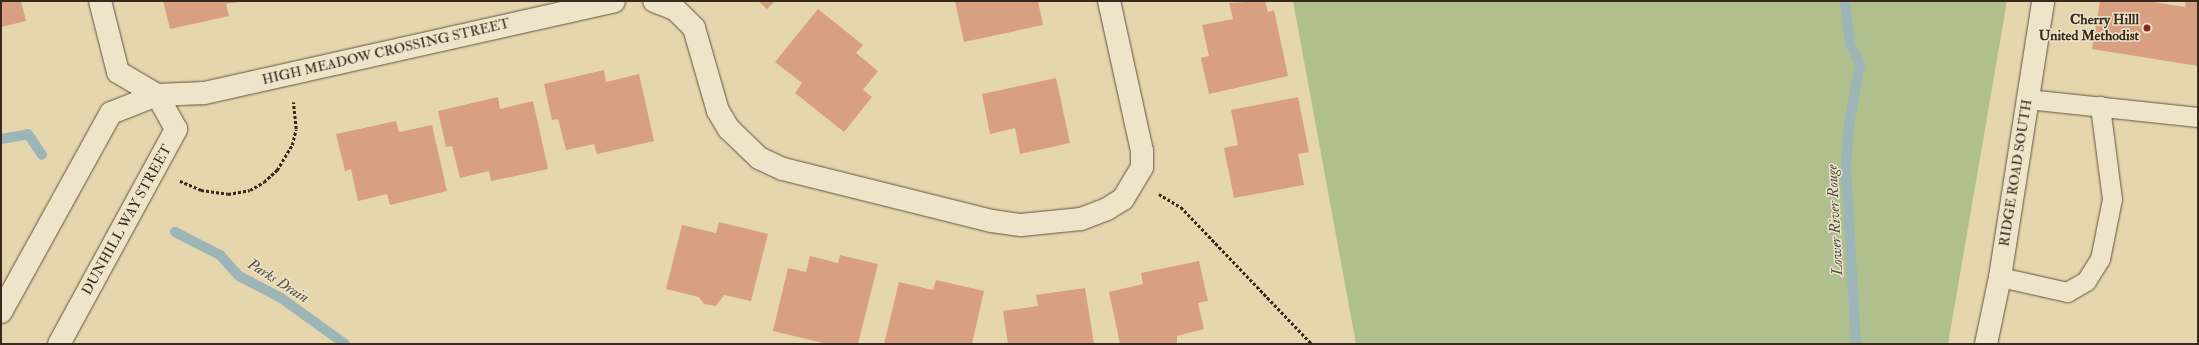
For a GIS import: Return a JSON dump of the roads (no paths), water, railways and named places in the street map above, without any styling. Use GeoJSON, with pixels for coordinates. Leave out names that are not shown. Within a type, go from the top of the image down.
{"type":"FeatureCollection","features":[{"type":"Feature","properties":{"kind":"street"},"geometry":{"type":"LineString","coordinates":[[100,1],[118,72],[157,95]]}},
{"type":"Feature","properties":{"kind":"street","name":"HIGH MEADOW CROSSING STREET"},"geometry":{"type":"LineString","coordinates":[[157,95],[204,93],[614,1]]}},
{"type":"Feature","properties":{"kind":"street"},"geometry":{"type":"LineString","coordinates":[[654,1],[675,9],[694,28],[718,111],[743,144],[769,164],[992,221],[1021,225],[1081,219],[1123,199],[1137,180],[1142,167],[1142,151],[1109,1]]}},
{"type":"Feature","properties":{"kind":"street","name":"RIDGE ROAD SOUTH"},"geometry":{"type":"LineString","coordinates":[[1986,344],[2000,277],[2043,1]]}},
{"type":"Feature","properties":{"kind":"street"},"geometry":{"type":"LineString","coordinates":[[1,312],[111,113],[157,95]]}},
{"type":"Feature","properties":{"kind":"street","name":"DUNHILL WAY STREET"},"geometry":{"type":"LineString","coordinates":[[59,344],[176,129],[157,95]]}},
{"type":"Feature","properties":{"kind":"lane"},"geometry":{"type":"LineString","coordinates":[[2027,99],[2198,117]]}},
{"type":"Feature","properties":{"kind":"lane"},"geometry":{"type":"LineString","coordinates":[[2000,277],[2066,292],[2086,281],[2100,259],[2112,199],[2100,106]]}},
{"type":"Feature","properties":{"kind":"waterway","name":"Lower River Rouge"},"geometry":{"type":"LineString","coordinates":[[1845,1],[1850,44],[1860,64],[1849,124],[1846,170],[1856,344]]}},
{"type":"Feature","properties":{"kind":"waterway","name":"Parks Drain"},"geometry":{"type":"LineString","coordinates":[[1,139],[28,134],[42,155]]}},
{"type":"Feature","properties":{"kind":"waterway","name":"Parks Drain"},"geometry":{"type":"LineString","coordinates":[[175,232],[220,255],[239,276],[281,298],[345,344]]}},
{"type":"Feature","properties":{"kind":"place","name":"Cherry Hilll United Methodist"},"geometry":{"type":"Point","coordinates":[2147,28]}}]}
